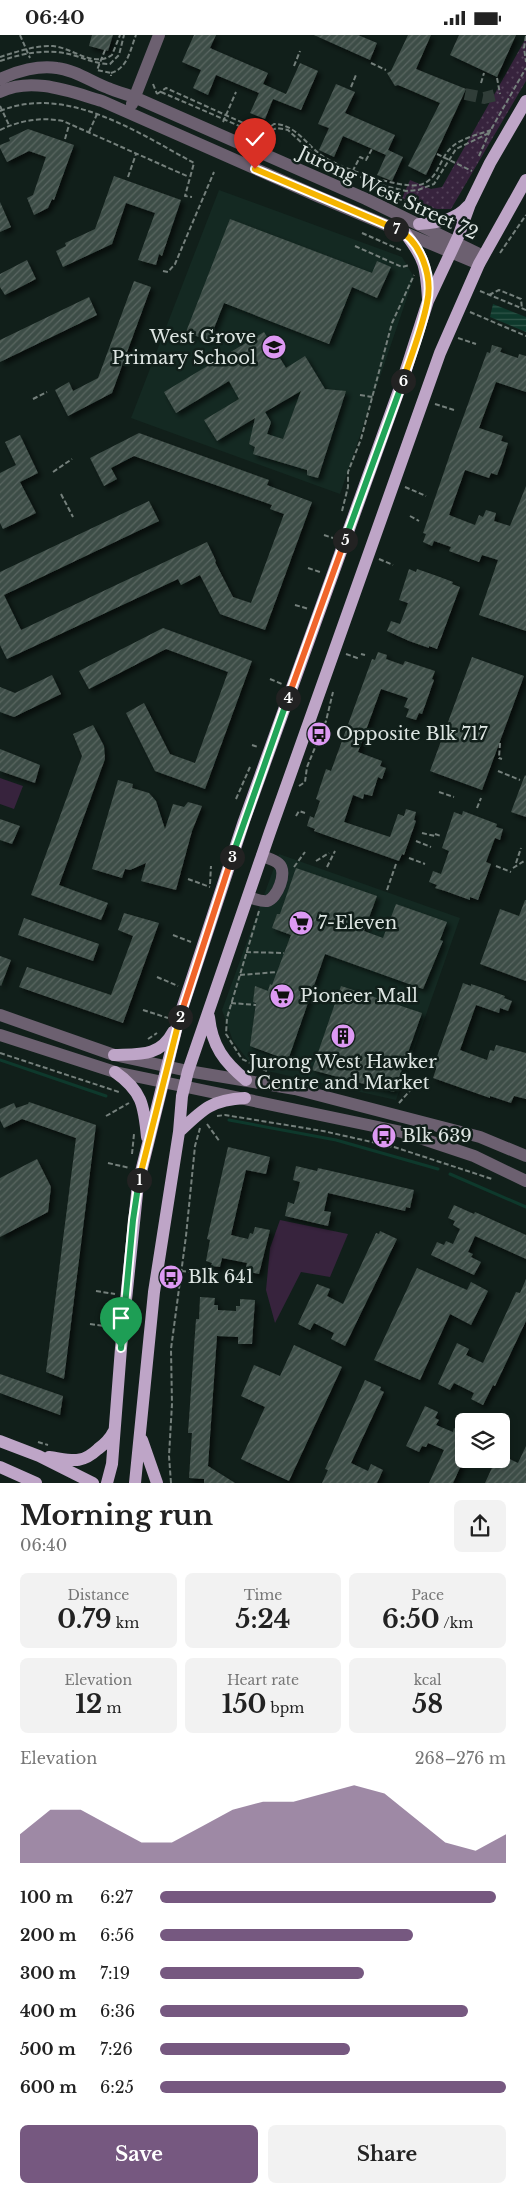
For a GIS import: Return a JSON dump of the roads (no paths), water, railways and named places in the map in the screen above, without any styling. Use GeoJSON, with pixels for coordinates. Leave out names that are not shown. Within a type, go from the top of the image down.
{"type":"FeatureCollection","features":[{"type":"Feature","properties":{"kind":"main road"},"geometry":{"type":"LineString","coordinates":[[114,1055],[146,1054],[157,1050],[168,1041],[174,1018],[203,946],[244,821],[404,379],[428,301],[490,163],[526,101]]}},
{"type":"Feature","properties":{"kind":"main road"},"geometry":{"type":"LineString","coordinates":[[135,1483],[154,1292],[188,1071],[440,353],[481,260],[526,180]]}},
{"type":"Feature","properties":{"kind":"main road"},"geometry":{"type":"LineString","coordinates":[[420,224],[451,219],[461,214],[470,204]]}},
{"type":"Feature","properties":{"kind":"main road"},"geometry":{"type":"LineString","coordinates":[[405,233],[417,248],[425,265],[428,301]]}},
{"type":"Feature","properties":{"kind":"main road"},"geometry":{"type":"LineString","coordinates":[[208,1014],[213,1041],[232,1069],[246,1080]]}},
{"type":"Feature","properties":{"kind":"main road"},"geometry":{"type":"LineString","coordinates":[[107,1483],[112,1464],[133,1220],[147,1144],[168,1065],[174,1018]]}},
{"type":"Feature","properties":{"kind":"main road"},"geometry":{"type":"LineString","coordinates":[[115,1072],[127,1080],[136,1091],[144,1106],[147,1144]]}},
{"type":"Feature","properties":{"kind":"main road"},"geometry":{"type":"LineString","coordinates":[[179,1132],[202,1111],[222,1099],[245,1098]]}},
{"type":"Feature","properties":{"kind":"main road"},"geometry":{"type":"LineString","coordinates":[[39,1456],[73,1460],[86,1459],[109,1440],[115,1428]]}},
{"type":"Feature","properties":{"kind":"main road"},"geometry":{"type":"LineString","coordinates":[[140,1435],[157,1483]]}},
{"type":"Feature","properties":{"kind":"main road"},"geometry":{"type":"LineString","coordinates":[[0,1441],[39,1456],[93,1483]]}},
{"type":"Feature","properties":{"kind":"main road"},"geometry":{"type":"LineString","coordinates":[[0,1467],[36,1483]]}},
{"type":"Feature","properties":{"kind":"street"},"geometry":{"type":"LineString","coordinates":[[129,111],[159,35]]}},
{"type":"Feature","properties":{"kind":"street","name":"Jurong West Street 72"},"geometry":{"type":"LineString","coordinates":[[0,79],[13,73],[55,67],[65,69],[109,89],[221,130],[420,224],[452,247]]}},
{"type":"Feature","properties":{"kind":"street","name":"Jurong West Street 72"},"geometry":{"type":"LineString","coordinates":[[0,92],[16,87],[49,86],[68,89],[129,111],[213,150],[405,233],[452,247],[481,260]]}},
{"type":"Feature","properties":{"kind":"street"},"geometry":{"type":"LineString","coordinates":[[213,150],[221,130]]}},
{"type":"Feature","properties":{"kind":"street"},"geometry":{"type":"LineString","coordinates":[[248,897],[269,901],[274,896],[282,876],[282,869],[279,864],[262,856]]}},
{"type":"Feature","properties":{"kind":"street"},"geometry":{"type":"LineString","coordinates":[[0,1015],[114,1055],[168,1065],[188,1071],[295,1089],[480,1137],[526,1156]]}},
{"type":"Feature","properties":{"kind":"street"},"geometry":{"type":"LineString","coordinates":[[0,1035],[115,1072],[402,1132],[474,1156],[526,1181]]}},
{"type":"Feature","properties":{"kind":"waterway"},"geometry":{"type":"LineString","coordinates":[[0,1060],[106,1096]]}},
{"type":"Feature","properties":{"kind":"waterway"},"geometry":{"type":"LineString","coordinates":[[229,1120],[336,1140],[438,1169]]}},
{"type":"Feature","properties":{"kind":"waterway"},"geometry":{"type":"LineString","coordinates":[[450,1174],[526,1207]]}},
{"type":"Feature","properties":{"kind":"tunnel"},"geometry":{"type":"LineString","coordinates":[[465,94],[484,98],[500,94]]}},
{"type":"Feature","properties":{"kind":"place","name":"West Grove Primary School"},"geometry":{"type":"Point","coordinates":[274,347]}},
{"type":"Feature","properties":{"kind":"place","name":"Opposite Blk 717"},"geometry":{"type":"Point","coordinates":[319,734]}},
{"type":"Feature","properties":{"kind":"place","name":"7-Eleven"},"geometry":{"type":"Point","coordinates":[301,923]}},
{"type":"Feature","properties":{"kind":"place","name":"Pioneer Mall"},"geometry":{"type":"Point","coordinates":[282,996]}},
{"type":"Feature","properties":{"kind":"place","name":"Jurong West Hawker Centre and Market"},"geometry":{"type":"Point","coordinates":[343,1036]}},
{"type":"Feature","properties":{"kind":"place","name":"Blk 639"},"geometry":{"type":"Point","coordinates":[384,1136]}},
{"type":"Feature","properties":{"kind":"place","name":"Blk 641"},"geometry":{"type":"Point","coordinates":[171,1277]}}]}
